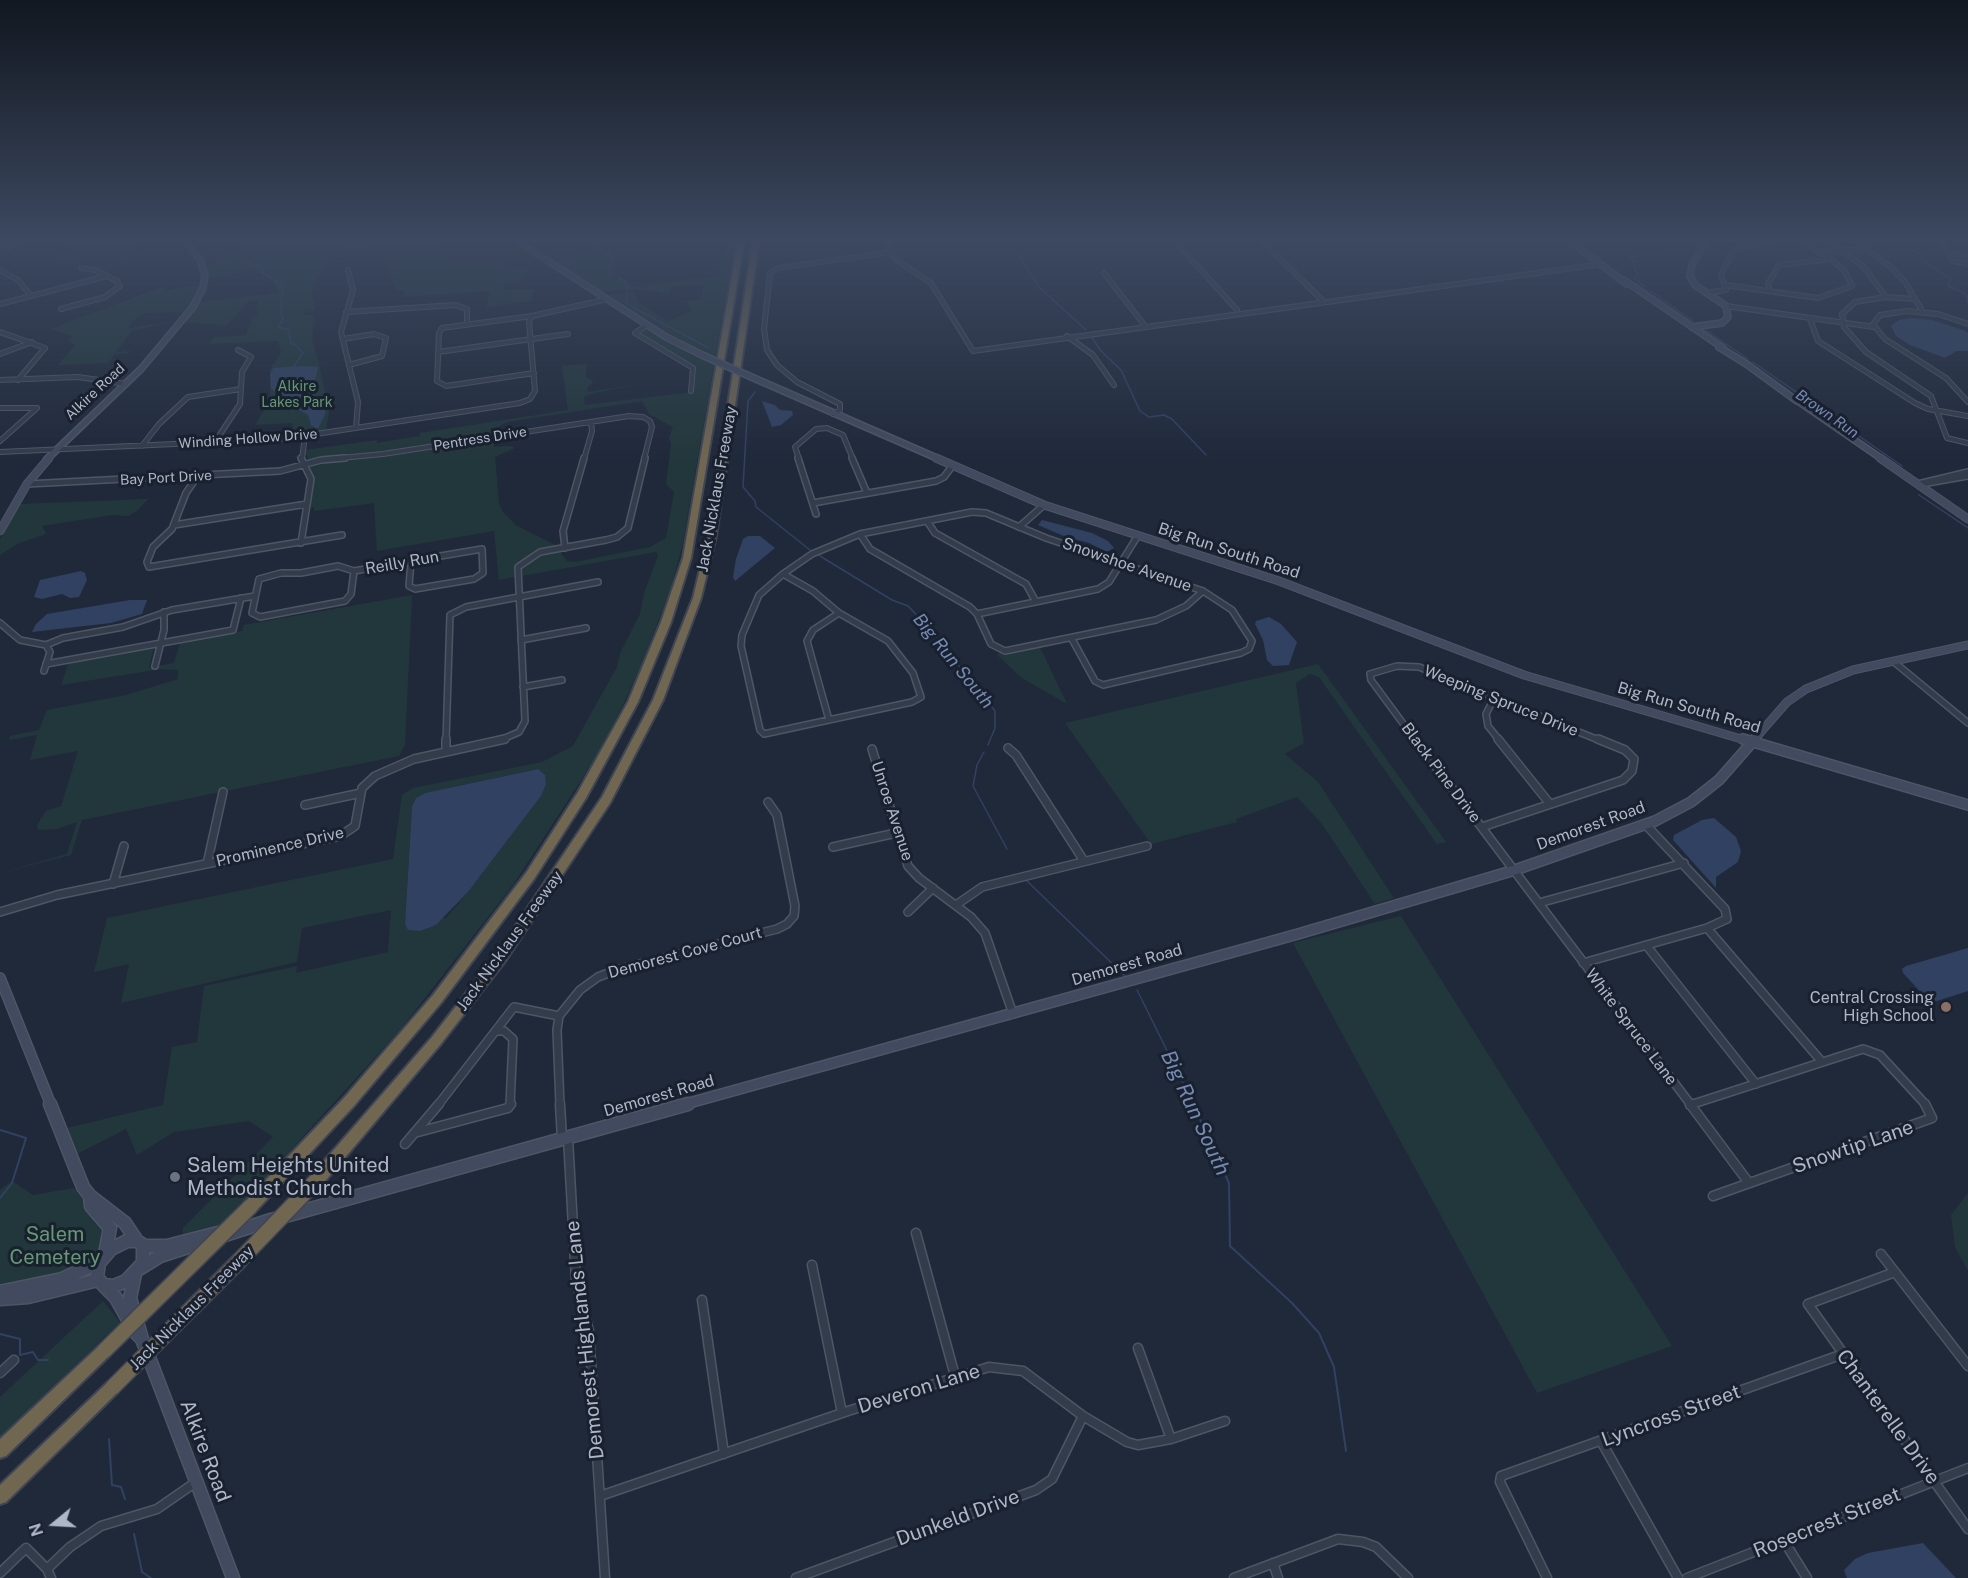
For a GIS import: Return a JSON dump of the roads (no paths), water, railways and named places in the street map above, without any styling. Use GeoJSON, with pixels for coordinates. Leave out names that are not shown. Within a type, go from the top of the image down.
{"type":"FeatureCollection","features":[{"type":"Feature","properties":{"kind":"highway","name":"Jack Nicklaus Freeway"},"geometry":{"type":"LineString","coordinates":[[0,1450],[250,1207],[348,1103],[437,999],[530,876],[582,795],[633,702],[666,622],[687,558],[729,315]]}},
{"type":"Feature","properties":{"kind":"highway","name":"Jack Nicklaus Freeway"},"geometry":{"type":"LineString","coordinates":[[0,1496],[240,1260],[315,1181],[436,1041],[502,956],[606,800],[658,700],[697,598],[712,536],[745,315]]}},
{"type":"Feature","properties":{"kind":"street","name":"Alkire Road"},"geometry":{"type":"LineString","coordinates":[[0,531],[27,484],[56,450],[126,384],[171,337],[186,315]]}},
{"type":"Feature","properties":{"kind":"street"},"geometry":{"type":"LineString","coordinates":[[345,315],[342,328],[343,339],[358,402],[356,428]]}},
{"type":"Feature","properties":{"kind":"street"},"geometry":{"type":"LineString","coordinates":[[466,315],[467,323]]}},
{"type":"Feature","properties":{"kind":"street"},"geometry":{"type":"LineString","coordinates":[[532,316],[530,322],[534,373],[441,385],[437,381],[439,333],[442,328],[535,315]]}},
{"type":"Feature","properties":{"kind":"street","name":"Big Run South Road"},"geometry":{"type":"LineString","coordinates":[[631,315],[702,356],[951,468],[1044,504],[1137,537],[1279,581],[1535,678],[1968,805]]}},
{"type":"Feature","properties":{"kind":"street"},"geometry":{"type":"LineString","coordinates":[[766,315],[764,329],[767,350],[777,365],[797,382],[840,404],[840,410],[833,414]]}},
{"type":"Feature","properties":{"kind":"street"},"geometry":{"type":"LineString","coordinates":[[951,315],[973,351],[1230,315]]}},
{"type":"Feature","properties":{"kind":"street"},"geometry":{"type":"LineString","coordinates":[[1136,315],[1145,326]]}},
{"type":"Feature","properties":{"kind":"street"},"geometry":{"type":"LineString","coordinates":[[1675,315],[1968,519]]}},
{"type":"Feature","properties":{"kind":"street"},"geometry":{"type":"LineString","coordinates":[[1692,327],[1724,320],[1728,315]]}},
{"type":"Feature","properties":{"kind":"street"},"geometry":{"type":"LineString","coordinates":[[1782,315],[1874,327],[1891,344],[1946,378],[1968,402]]}},
{"type":"Feature","properties":{"kind":"street"},"geometry":{"type":"LineString","coordinates":[[1842,315],[1848,334],[1861,348],[1923,388],[1935,402],[1945,435],[1951,440],[1968,443]]}},
{"type":"Feature","properties":{"kind":"street"},"geometry":{"type":"LineString","coordinates":[[1874,327],[1877,318],[1882,315]]}},
{"type":"Feature","properties":{"kind":"street"},"geometry":{"type":"LineString","coordinates":[[1933,315],[1968,324]]}},
{"type":"Feature","properties":{"kind":"street"},"geometry":{"type":"LineString","coordinates":[[1810,319],[1818,341],[1915,403],[1938,411],[1968,416]]}},
{"type":"Feature","properties":{"kind":"street"},"geometry":{"type":"LineString","coordinates":[[647,325],[635,333],[693,368],[691,391]]}},
{"type":"Feature","properties":{"kind":"street"},"geometry":{"type":"LineString","coordinates":[[0,332],[40,344],[45,348],[18,380]]}},
{"type":"Feature","properties":{"kind":"street"},"geometry":{"type":"LineString","coordinates":[[343,339],[380,334],[386,338],[384,354],[349,365]]}},
{"type":"Feature","properties":{"kind":"street"},"geometry":{"type":"LineString","coordinates":[[438,352],[568,334]]}},
{"type":"Feature","properties":{"kind":"street"},"geometry":{"type":"LineString","coordinates":[[1067,336],[1092,355],[1114,385]]}},
{"type":"Feature","properties":{"kind":"street"},"geometry":{"type":"LineString","coordinates":[[0,354],[32,342]]}},
{"type":"Feature","properties":{"kind":"street"},"geometry":{"type":"LineString","coordinates":[[215,442],[240,404],[242,372],[251,357],[238,350]]}},
{"type":"Feature","properties":{"kind":"street","name":"Winding Hollow Drive"},"geometry":{"type":"LineString","coordinates":[[0,452],[305,436],[516,404],[530,399],[535,393],[534,373]]}},
{"type":"Feature","properties":{"kind":"street"},"geometry":{"type":"LineString","coordinates":[[0,381],[78,377],[126,384]]}},
{"type":"Feature","properties":{"kind":"street"},"geometry":{"type":"LineString","coordinates":[[142,446],[159,424],[188,397],[241,388]]}},
{"type":"Feature","properties":{"kind":"street"},"geometry":{"type":"LineString","coordinates":[[0,408],[37,408],[0,441]]}},
{"type":"Feature","properties":{"kind":"street","name":"Pentress Drive"},"geometry":{"type":"LineString","coordinates":[[304,465],[321,460],[374,456],[633,416],[650,421],[652,427],[628,528],[606,540],[565,548]]}},
{"type":"Feature","properties":{"kind":"street"},"geometry":{"type":"LineString","coordinates":[[305,805],[361,793],[365,784],[375,776],[414,759],[505,739],[519,732],[525,721],[517,570],[524,560],[540,552],[565,548],[563,531],[592,431],[591,422]]}},
{"type":"Feature","properties":{"kind":"street"},"geometry":{"type":"LineString","coordinates":[[816,514],[795,447],[820,428],[839,432],[845,438],[867,493]]}},
{"type":"Feature","properties":{"kind":"street"},"geometry":{"type":"LineString","coordinates":[[301,543],[311,480],[301,457],[305,436]]}},
{"type":"Feature","properties":{"kind":"street","name":"Bay Port Drive"},"geometry":{"type":"LineString","coordinates":[[27,484],[270,472],[304,465]]}},
{"type":"Feature","properties":{"kind":"street"},"geometry":{"type":"LineString","coordinates":[[813,503],[936,481],[950,472],[951,468]]}},
{"type":"Feature","properties":{"kind":"street"},"geometry":{"type":"LineString","coordinates":[[1918,484],[1968,474]]}},
{"type":"Feature","properties":{"kind":"street"},"geometry":{"type":"LineString","coordinates":[[197,477],[186,493],[174,525],[153,547],[147,562],[148,567],[342,535]]}},
{"type":"Feature","properties":{"kind":"street"},"geometry":{"type":"LineString","coordinates":[[174,525],[307,504]]}},
{"type":"Feature","properties":{"kind":"street"},"geometry":{"type":"LineString","coordinates":[[1020,527],[1044,504]]}},
{"type":"Feature","properties":{"kind":"street","name":"Snowshoe Avenue"},"geometry":{"type":"LineString","coordinates":[[927,520],[976,512],[986,513],[1203,591],[1222,602],[1238,617],[1251,638],[1249,649],[1241,653],[1098,684],[1072,639]]}},
{"type":"Feature","properties":{"kind":"street"},"geometry":{"type":"LineString","coordinates":[[783,574],[813,591],[839,614],[888,641],[913,673],[921,698],[764,734],[760,730],[741,641],[759,595],[783,574],[812,554],[860,534],[927,520],[935,533],[1026,584],[1036,602]]}},
{"type":"Feature","properties":{"kind":"street"},"geometry":{"type":"LineString","coordinates":[[860,534],[870,549],[963,602],[977,614],[991,644],[996,648],[1012,651],[1166,617],[1186,606],[1203,591]]}},
{"type":"Feature","properties":{"kind":"street"},"geometry":{"type":"LineString","coordinates":[[977,614],[1098,589],[1109,582],[1137,537]]}},
{"type":"Feature","properties":{"kind":"street","name":"Reilly Run"},"geometry":{"type":"LineString","coordinates":[[255,596],[258,580],[263,576],[338,566],[354,572],[411,561],[482,549],[483,573],[476,578],[415,589],[409,586],[411,561]]}},
{"type":"Feature","properties":{"kind":"street"},"geometry":{"type":"LineString","coordinates":[[0,623],[20,640],[46,645],[63,638],[112,630],[164,612],[255,596],[252,614],[255,617],[339,603],[349,598],[354,572]]}},
{"type":"Feature","properties":{"kind":"street"},"geometry":{"type":"LineString","coordinates":[[446,751],[448,618],[461,608],[598,582]]}},
{"type":"Feature","properties":{"kind":"street"},"geometry":{"type":"LineString","coordinates":[[46,645],[50,652],[45,668],[233,630],[241,598]]}},
{"type":"Feature","properties":{"kind":"street"},"geometry":{"type":"LineString","coordinates":[[155,666],[161,644],[164,612]]}},
{"type":"Feature","properties":{"kind":"street"},"geometry":{"type":"LineString","coordinates":[[829,720],[807,641],[813,630],[839,614]]}},
{"type":"Feature","properties":{"kind":"street"},"geometry":{"type":"LineString","coordinates":[[521,640],[586,628]]}},
{"type":"Feature","properties":{"kind":"street","name":"Demorest Road"},"geometry":{"type":"LineString","coordinates":[[140,1244],[166,1246],[246,1228],[1449,891],[1515,870],[1646,824],[1691,802],[1719,780],[1787,702],[1806,689],[1853,670],[1968,645]]}},
{"type":"Feature","properties":{"kind":"street"},"geometry":{"type":"LineString","coordinates":[[1894,662],[1965,717],[1968,723]]}},
{"type":"Feature","properties":{"kind":"street","name":"Weeping Spruce Drive"},"geometry":{"type":"LineString","coordinates":[[1370,676],[1388,668],[1411,666],[1631,754],[1634,765],[1623,780],[1550,804]]}},
{"type":"Feature","properties":{"kind":"street","name":"Black Pine Drive"},"geometry":{"type":"LineString","coordinates":[[1370,676],[1515,870]]}},
{"type":"Feature","properties":{"kind":"street"},"geometry":{"type":"LineString","coordinates":[[523,687],[562,680]]}},
{"type":"Feature","properties":{"kind":"street"},"geometry":{"type":"LineString","coordinates":[[1482,827],[1550,804],[1488,726],[1486,714],[1494,698]]}},
{"type":"Feature","properties":{"kind":"street"},"geometry":{"type":"LineString","coordinates":[[1008,748],[1016,755],[1084,861]]}},
{"type":"Feature","properties":{"kind":"street","name":"Unroe Avenue"},"geometry":{"type":"LineString","coordinates":[[872,749],[908,866],[978,925],[988,939],[1013,1014]]}},
{"type":"Feature","properties":{"kind":"street"},"geometry":{"type":"LineString","coordinates":[[207,864],[223,792]]}},
{"type":"Feature","properties":{"kind":"street","name":"Prominence Drive"},"geometry":{"type":"LineString","coordinates":[[0,912],[23,903],[340,836],[351,830],[357,822],[361,793]]}},
{"type":"Feature","properties":{"kind":"street","name":"Demorest Cove Court"},"geometry":{"type":"LineString","coordinates":[[559,1016],[579,990],[598,977],[616,970],[777,929],[787,924],[794,916],[795,906],[777,815],[768,802]]}},
{"type":"Feature","properties":{"kind":"street"},"geometry":{"type":"LineString","coordinates":[[1583,963],[1726,922],[1728,915],[1684,863],[1646,824]]}},
{"type":"Feature","properties":{"kind":"street"},"geometry":{"type":"LineString","coordinates":[[833,847],[896,833]]}},
{"type":"Feature","properties":{"kind":"street"},"geometry":{"type":"LineString","coordinates":[[113,884],[124,846]]}},
{"type":"Feature","properties":{"kind":"street"},"geometry":{"type":"LineString","coordinates":[[956,905],[982,887],[1147,846]]}},
{"type":"Feature","properties":{"kind":"street"},"geometry":{"type":"LineString","coordinates":[[1539,903],[1684,863]]}},
{"type":"Feature","properties":{"kind":"street","name":"White Spruce Lane"},"geometry":{"type":"LineString","coordinates":[[1515,870],[1749,1183]]}},
{"type":"Feature","properties":{"kind":"street"},"geometry":{"type":"LineString","coordinates":[[908,912],[933,888]]}},
{"type":"Feature","properties":{"kind":"street"},"geometry":{"type":"LineString","coordinates":[[1690,1105],[1822,1062],[1707,928]]}},
{"type":"Feature","properties":{"kind":"street"},"geometry":{"type":"LineString","coordinates":[[1646,945],[1756,1083]]}},
{"type":"Feature","properties":{"kind":"street"},"geometry":{"type":"LineString","coordinates":[[0,978],[81,1183],[90,1196],[124,1223],[140,1244],[145,1256],[137,1272],[121,1284],[81,1282],[28,1297],[0,1299]]}},
{"type":"Feature","properties":{"kind":"street"},"geometry":{"type":"LineString","coordinates":[[405,1144],[417,1133],[514,1007],[559,1016],[557,1041],[565,1139]]}},
{"type":"Feature","properties":{"kind":"street"},"geometry":{"type":"LineString","coordinates":[[417,1133],[508,1108],[511,1104],[513,1039],[504,1031],[497,1031]]}},
{"type":"Feature","properties":{"kind":"street","name":"Snowtip Lane"},"geometry":{"type":"LineString","coordinates":[[1713,1196],[1932,1118],[1925,1103],[1880,1055],[1863,1049],[1822,1062]]}},
{"type":"Feature","properties":{"kind":"street","name":"Demorest Highlands Lane"},"geometry":{"type":"LineString","coordinates":[[565,1139],[576,1280],[589,1331],[605,1578]]}},
{"type":"Feature","properties":{"kind":"street"},"geometry":{"type":"LineString","coordinates":[[90,1196],[91,1206],[110,1230],[96,1271],[101,1283]]}},
{"type":"Feature","properties":{"kind":"street","name":"Demorest Road"},"geometry":{"type":"LineString","coordinates":[[137,1272],[160,1256],[231,1235],[246,1228]]}},
{"type":"Feature","properties":{"kind":"street"},"geometry":{"type":"LineString","coordinates":[[916,1233],[955,1376]]}},
{"type":"Feature","properties":{"kind":"street"},"geometry":{"type":"LineString","coordinates":[[0,1292],[62,1279],[102,1258],[120,1243],[140,1244]]}},
{"type":"Feature","properties":{"kind":"street"},"geometry":{"type":"LineString","coordinates":[[1881,1254],[1968,1366]]}},
{"type":"Feature","properties":{"kind":"street"},"geometry":{"type":"LineString","coordinates":[[812,1265],[842,1413]]}},
{"type":"Feature","properties":{"kind":"street","name":"Alkire Road"},"geometry":{"type":"LineString","coordinates":[[137,1272],[130,1298],[142,1339],[233,1578]]}},
{"type":"Feature","properties":{"kind":"street","name":"Chanterelle Drive"},"geometry":{"type":"LineString","coordinates":[[1895,1272],[1811,1300],[1809,1304],[1968,1529]]}},
{"type":"Feature","properties":{"kind":"street","name":"Alkire Road"},"geometry":{"type":"LineString","coordinates":[[101,1283],[116,1298],[135,1332],[142,1339]]}},
{"type":"Feature","properties":{"kind":"street"},"geometry":{"type":"LineString","coordinates":[[702,1300],[724,1454]]}},
{"type":"Feature","properties":{"kind":"street"},"geometry":{"type":"LineString","coordinates":[[1138,1348],[1171,1439]]}},
{"type":"Feature","properties":{"kind":"street","name":"Lyncross Street"},"geometry":{"type":"LineString","coordinates":[[1547,1578],[1499,1478],[1843,1354]]}},
{"type":"Feature","properties":{"kind":"street"},"geometry":{"type":"LineString","coordinates":[[0,1373],[14,1360]]}},
{"type":"Feature","properties":{"kind":"street","name":"Deveron Lane"},"geometry":{"type":"LineString","coordinates":[[600,1496],[842,1413],[989,1367],[1023,1371],[1083,1416],[1127,1442],[1147,1444],[1171,1439],[1225,1421]]}},
{"type":"Feature","properties":{"kind":"street","name":"Dunkeld Drive"},"geometry":{"type":"LineString","coordinates":[[796,1578],[1036,1490],[1052,1479],[1083,1416]]}},
{"type":"Feature","properties":{"kind":"street"},"geometry":{"type":"LineString","coordinates":[[1601,1441],[1678,1578]]}},
{"type":"Feature","properties":{"kind":"street","name":"Rosecrest Street"},"geometry":{"type":"LineString","coordinates":[[1686,1578],[1968,1468]]}},
{"type":"Feature","properties":{"kind":"street"},"geometry":{"type":"LineString","coordinates":[[0,1573],[26,1548],[49,1573],[70,1547],[101,1526],[157,1509],[196,1482]]}},
{"type":"Feature","properties":{"kind":"street"},"geometry":{"type":"LineString","coordinates":[[1234,1578],[1338,1539],[1363,1542],[1376,1547],[1408,1578]]}},
{"type":"Feature","properties":{"kind":"street"},"geometry":{"type":"LineString","coordinates":[[1784,1541],[1807,1578]]}},
{"type":"Feature","properties":{"kind":"street"},"geometry":{"type":"LineString","coordinates":[[1273,1563],[1278,1578]]}},
{"type":"Feature","properties":{"kind":"water"},"geometry":{"type":"Polygon","coordinates":[[[1911,318],[1932,320],[1963,330],[1968,333],[1968,351],[1957,351],[1945,358],[1910,345],[1896,336],[1891,326],[1899,320],[1911,318]]]}},
{"type":"Feature","properties":{"kind":"water"},"geometry":{"type":"Polygon","coordinates":[[[318,367],[312,396],[326,412],[318,429],[311,425],[308,415],[284,401],[271,388],[270,375],[273,368],[318,367]]]}},
{"type":"Feature","properties":{"kind":"water"},"geometry":{"type":"Polygon","coordinates":[[[762,401],[775,405],[780,410],[792,411],[793,415],[781,425],[772,427],[762,401]]]}},
{"type":"Feature","properties":{"kind":"water"},"geometry":{"type":"Polygon","coordinates":[[[1042,520],[1092,533],[1108,541],[1114,548],[1107,552],[1089,543],[1066,537],[1038,525],[1042,520]]]}},
{"type":"Feature","properties":{"kind":"water"},"geometry":{"type":"Polygon","coordinates":[[[748,536],[760,536],[775,548],[735,581],[733,577],[736,559],[743,539],[748,536]]]}},
{"type":"Feature","properties":{"kind":"water"},"geometry":{"type":"Polygon","coordinates":[[[81,571],[85,573],[87,580],[79,597],[70,598],[62,594],[42,599],[34,597],[40,580],[81,571]]]}},
{"type":"Feature","properties":{"kind":"water"},"geometry":{"type":"Polygon","coordinates":[[[130,600],[147,600],[142,614],[111,623],[32,632],[36,624],[47,614],[130,600]]]}},
{"type":"Feature","properties":{"kind":"water"},"geometry":{"type":"Polygon","coordinates":[[[1269,617],[1281,624],[1297,642],[1289,665],[1273,666],[1267,660],[1263,640],[1255,624],[1256,621],[1269,617]]]}},
{"type":"Feature","properties":{"kind":"water"},"geometry":{"type":"Polygon","coordinates":[[[538,769],[545,775],[546,784],[541,796],[468,892],[436,925],[420,931],[408,930],[405,924],[412,806],[416,798],[425,793],[538,769]]]}},
{"type":"Feature","properties":{"kind":"water"},"geometry":{"type":"Polygon","coordinates":[[[1714,818],[1736,837],[1741,851],[1738,862],[1716,877],[1716,888],[1673,840],[1674,835],[1702,820],[1714,818]]]}},
{"type":"Feature","properties":{"kind":"water"},"geometry":{"type":"Polygon","coordinates":[[[1968,948],[1968,991],[1934,1002],[1928,1000],[1903,973],[1902,969],[1906,966],[1968,948]]]}},
{"type":"Feature","properties":{"kind":"water"},"geometry":{"type":"Polygon","coordinates":[[[1923,1543],[1956,1578],[1847,1578],[1844,1570],[1855,1559],[1868,1553],[1923,1543]]]}},
{"type":"Feature","properties":{"kind":"waterway"},"geometry":{"type":"LineString","coordinates":[[281,315],[284,318],[278,327],[289,330],[291,344],[295,344],[303,353],[294,366]]}},
{"type":"Feature","properties":{"kind":"waterway","name":"Big Run South"},"geometry":{"type":"LineString","coordinates":[[646,315],[709,348]]}},
{"type":"Feature","properties":{"kind":"waterway"},"geometry":{"type":"LineString","coordinates":[[1069,315],[1086,330]]}},
{"type":"Feature","properties":{"kind":"waterway","name":"Brown Run"},"geometry":{"type":"LineString","coordinates":[[1684,315],[1693,321]]}},
{"type":"Feature","properties":{"kind":"waterway","name":"Brown Run"},"geometry":{"type":"LineString","coordinates":[[1706,330],[1748,359]]}},
{"type":"Feature","properties":{"kind":"waterway"},"geometry":{"type":"LineString","coordinates":[[1091,336],[1101,351],[1121,370],[1140,411],[1149,417],[1164,415],[1172,419],[1206,455]]}},
{"type":"Feature","properties":{"kind":"waterway","name":"Brown Run"},"geometry":{"type":"LineString","coordinates":[[1753,362],[1902,466]]}},
{"type":"Feature","properties":{"kind":"waterway","name":"Big Run South"},"geometry":{"type":"LineString","coordinates":[[755,392],[748,401],[743,487],[755,501],[756,507],[810,550]]}},
{"type":"Feature","properties":{"kind":"waterway","name":"Brown Run"},"geometry":{"type":"LineString","coordinates":[[1919,495],[1968,528]]}},
{"type":"Feature","properties":{"kind":"waterway","name":"Big Run South"},"geometry":{"type":"LineString","coordinates":[[820,556],[892,600],[908,606],[927,626],[995,711],[995,728],[988,745]]}},
{"type":"Feature","properties":{"kind":"waterway","name":"Big Run South"},"geometry":{"type":"LineString","coordinates":[[984,752],[977,765],[973,786],[1007,849]]}},
{"type":"Feature","properties":{"kind":"waterway","name":"Big Run South"},"geometry":{"type":"LineString","coordinates":[[1026,880],[1125,976]]}},
{"type":"Feature","properties":{"kind":"waterway","name":"Big Run South"},"geometry":{"type":"LineString","coordinates":[[1137,990],[1194,1105]]}},
{"type":"Feature","properties":{"kind":"waterway","name":"Big Run South"},"geometry":{"type":"LineString","coordinates":[[1193,1104],[1229,1183],[1230,1246],[1292,1303],[1319,1333],[1334,1367],[1346,1451]]}},
{"type":"Feature","properties":{"kind":"waterway"},"geometry":{"type":"LineString","coordinates":[[0,1130],[26,1138],[12,1183],[0,1198]]}},
{"type":"Feature","properties":{"kind":"waterway"},"geometry":{"type":"LineString","coordinates":[[0,1334],[20,1339],[20,1355],[33,1352],[38,1360],[48,1360]]}},
{"type":"Feature","properties":{"kind":"waterway"},"geometry":{"type":"LineString","coordinates":[[109,1439],[112,1485],[121,1487],[125,1499]]}},
{"type":"Feature","properties":{"kind":"waterway"},"geometry":{"type":"LineString","coordinates":[[134,1534],[142,1572],[151,1578]]}},
{"type":"Feature","properties":{"kind":"place","name":"Central Crossing High School"},"geometry":{"type":"Point","coordinates":[1946,1007]}},
{"type":"Feature","properties":{"kind":"place","name":"Salem Heights United Methodist Church"},"geometry":{"type":"Point","coordinates":[175,1177]}},
{"type":"Feature","properties":{"kind":"park label","name":"Alkire Lakes Park"},"geometry":{"type":"Point","coordinates":[297,396]}},
{"type":"Feature","properties":{"kind":"park label","name":"Salem Cemetery"},"geometry":{"type":"Point","coordinates":[55,1246]}}]}
